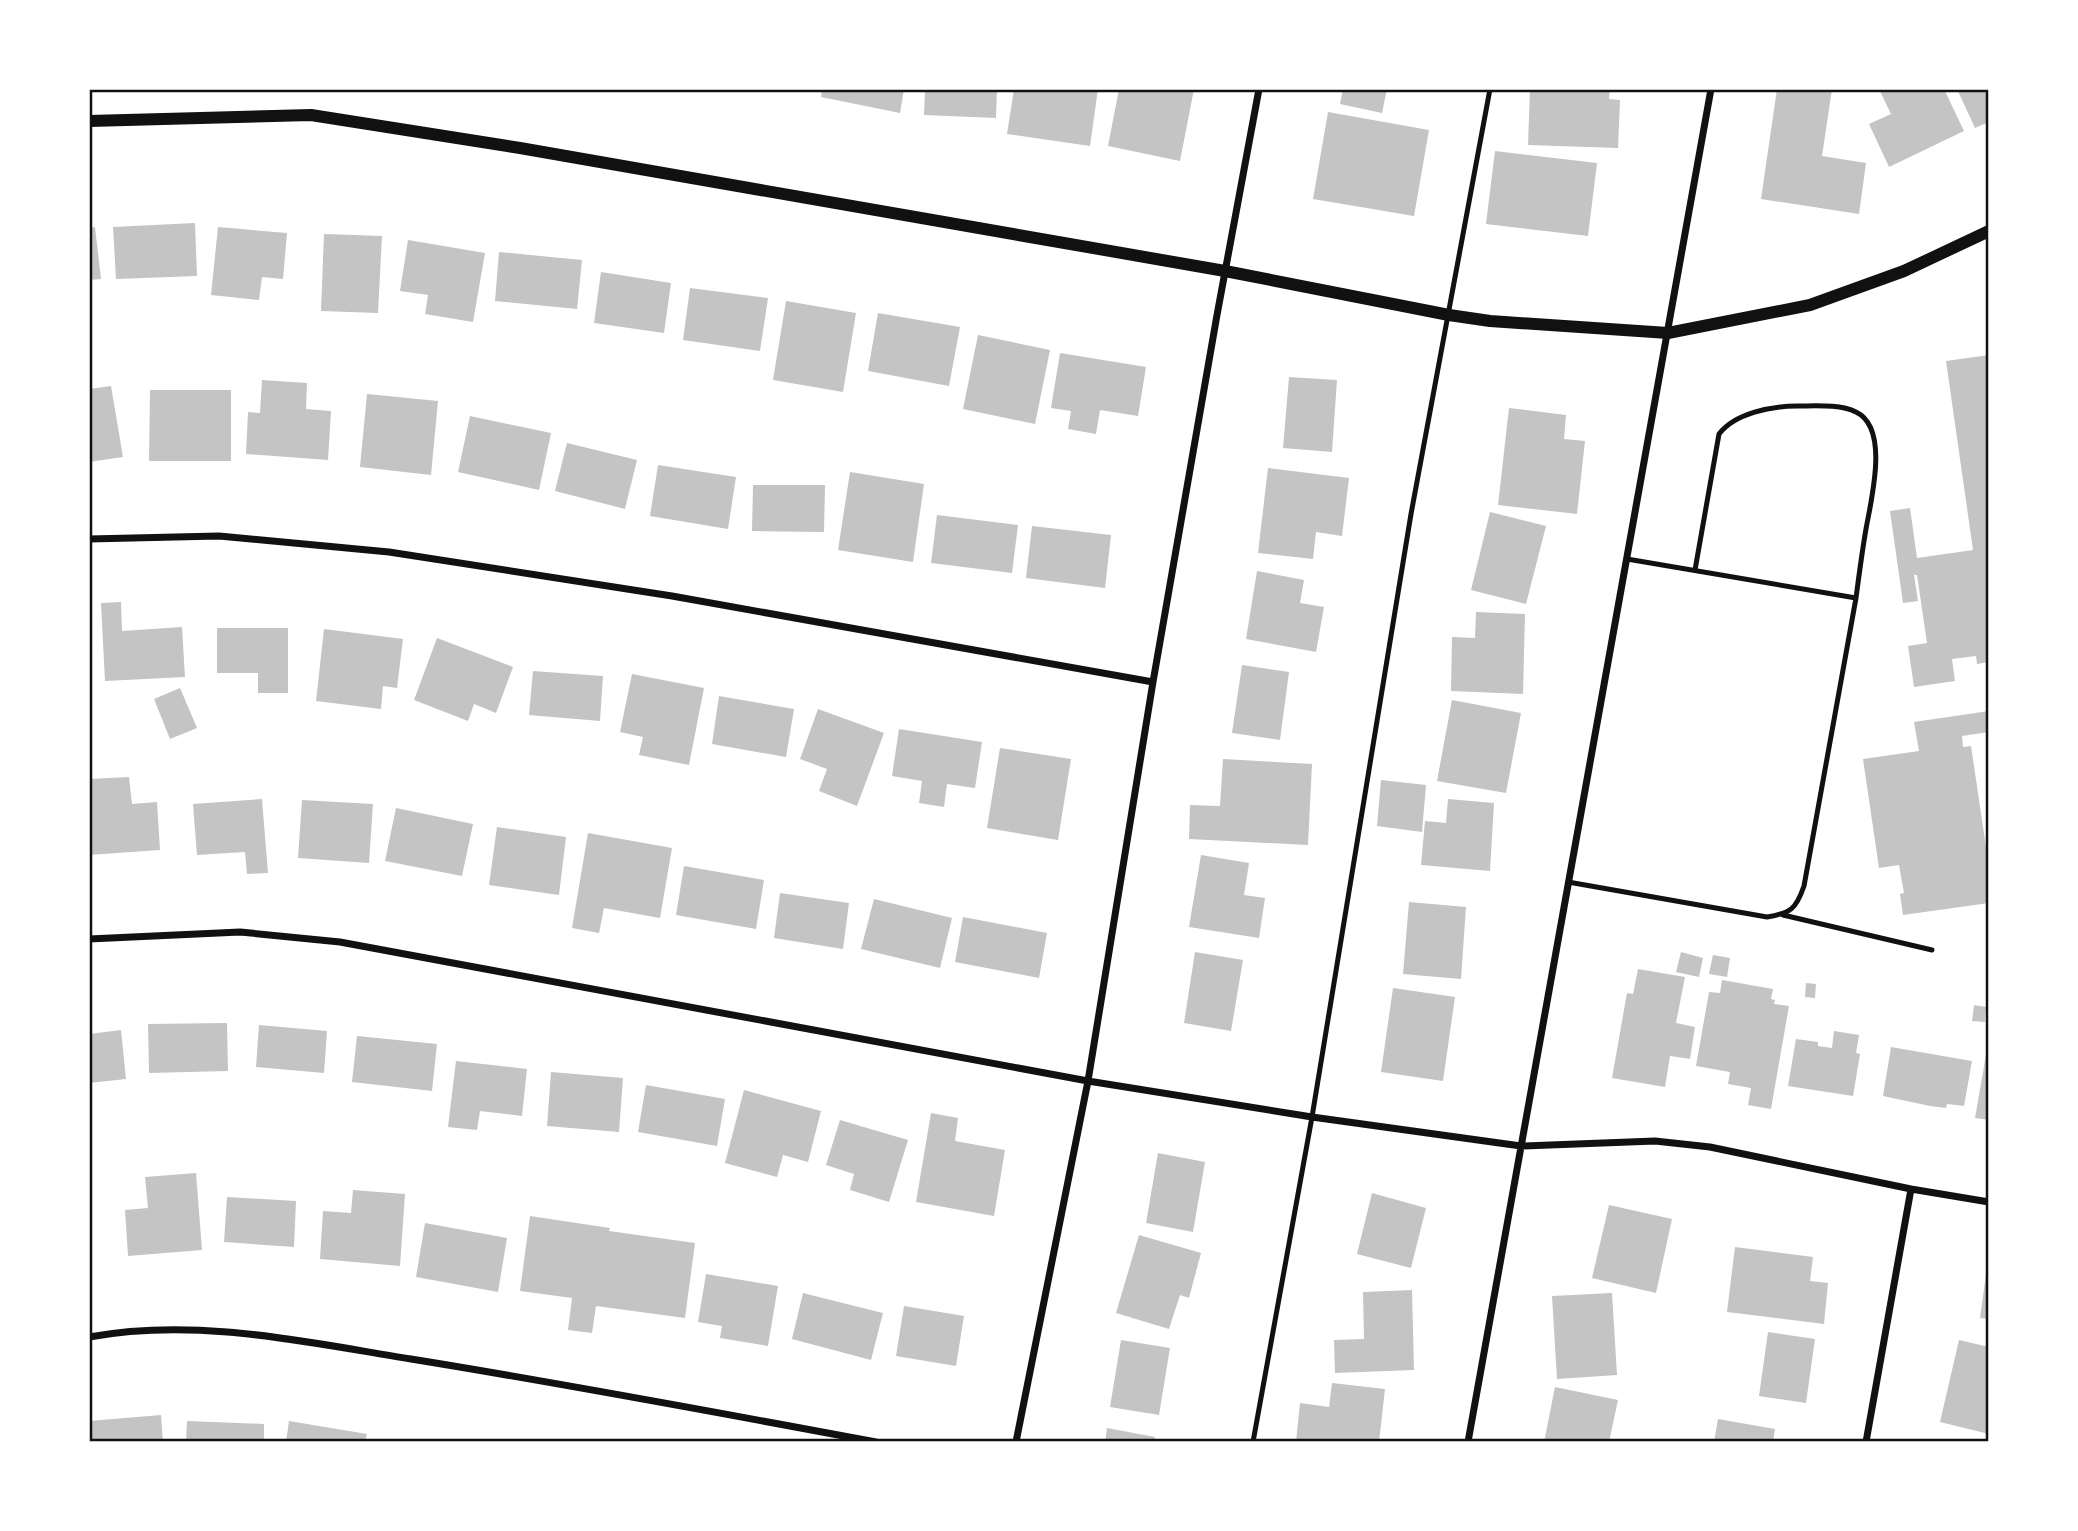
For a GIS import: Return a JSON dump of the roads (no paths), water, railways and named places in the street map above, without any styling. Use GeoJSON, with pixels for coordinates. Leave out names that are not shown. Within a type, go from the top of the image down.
{"type":"FeatureCollection","features":[{"type":"Feature","properties":{"kind":"street"},"geometry":{"type":"LineString","coordinates":[[1016,1442],[1088,1081],[1153,682],[1259,89]]}},
{"type":"Feature","properties":{"kind":"street"},"geometry":{"type":"LineString","coordinates":[[1468,1442],[1711,89]]}},
{"type":"Feature","properties":{"kind":"street"},"geometry":{"type":"LineString","coordinates":[[89,121],[310,115],[520,148],[1225,271],[1449,315],[1490,321],[1668,333],[1810,305],[1905,271],[1989,231]]}},
{"type":"Feature","properties":{"kind":"street"},"geometry":{"type":"LineString","coordinates":[[89,539],[219,536],[389,552],[672,596],[1153,682]]}},
{"type":"Feature","properties":{"kind":"street"},"geometry":{"type":"LineString","coordinates":[[89,939],[240,932],[340,942],[1088,1081],[1312,1117],[1521,1146],[1655,1141],[1710,1147],[1911,1189],[1989,1202]]}},
{"type":"Feature","properties":{"kind":"street"},"geometry":{"type":"LineString","coordinates":[[1866,1442],[1911,1189]]}},
{"type":"Feature","properties":{"kind":"street"},"geometry":{"type":"LineString","coordinates":[[89,1337],[113,1332],[178,1330],[255,1334],[519,1376],[876,1442]]}},
{"type":"Feature","properties":{"kind":"lane"},"geometry":{"type":"LineString","coordinates":[[1253,1442],[1312,1117],[1411,513],[1490,89]]}},
{"type":"Feature","properties":{"kind":"lane"},"geometry":{"type":"LineString","coordinates":[[1695,570],[1719,434],[1727,423],[1770,408],[1796,406],[1833,407],[1857,412],[1867,422],[1874,436],[1874,486],[1856,598],[1804,886],[1798,905],[1783,915]]}},
{"type":"Feature","properties":{"kind":"lane"},"geometry":{"type":"LineString","coordinates":[[1627,559],[1856,598]]}},
{"type":"Feature","properties":{"kind":"lane"},"geometry":{"type":"LineString","coordinates":[[1568,882],[1767,917],[1783,915],[1932,950]]}}]}
